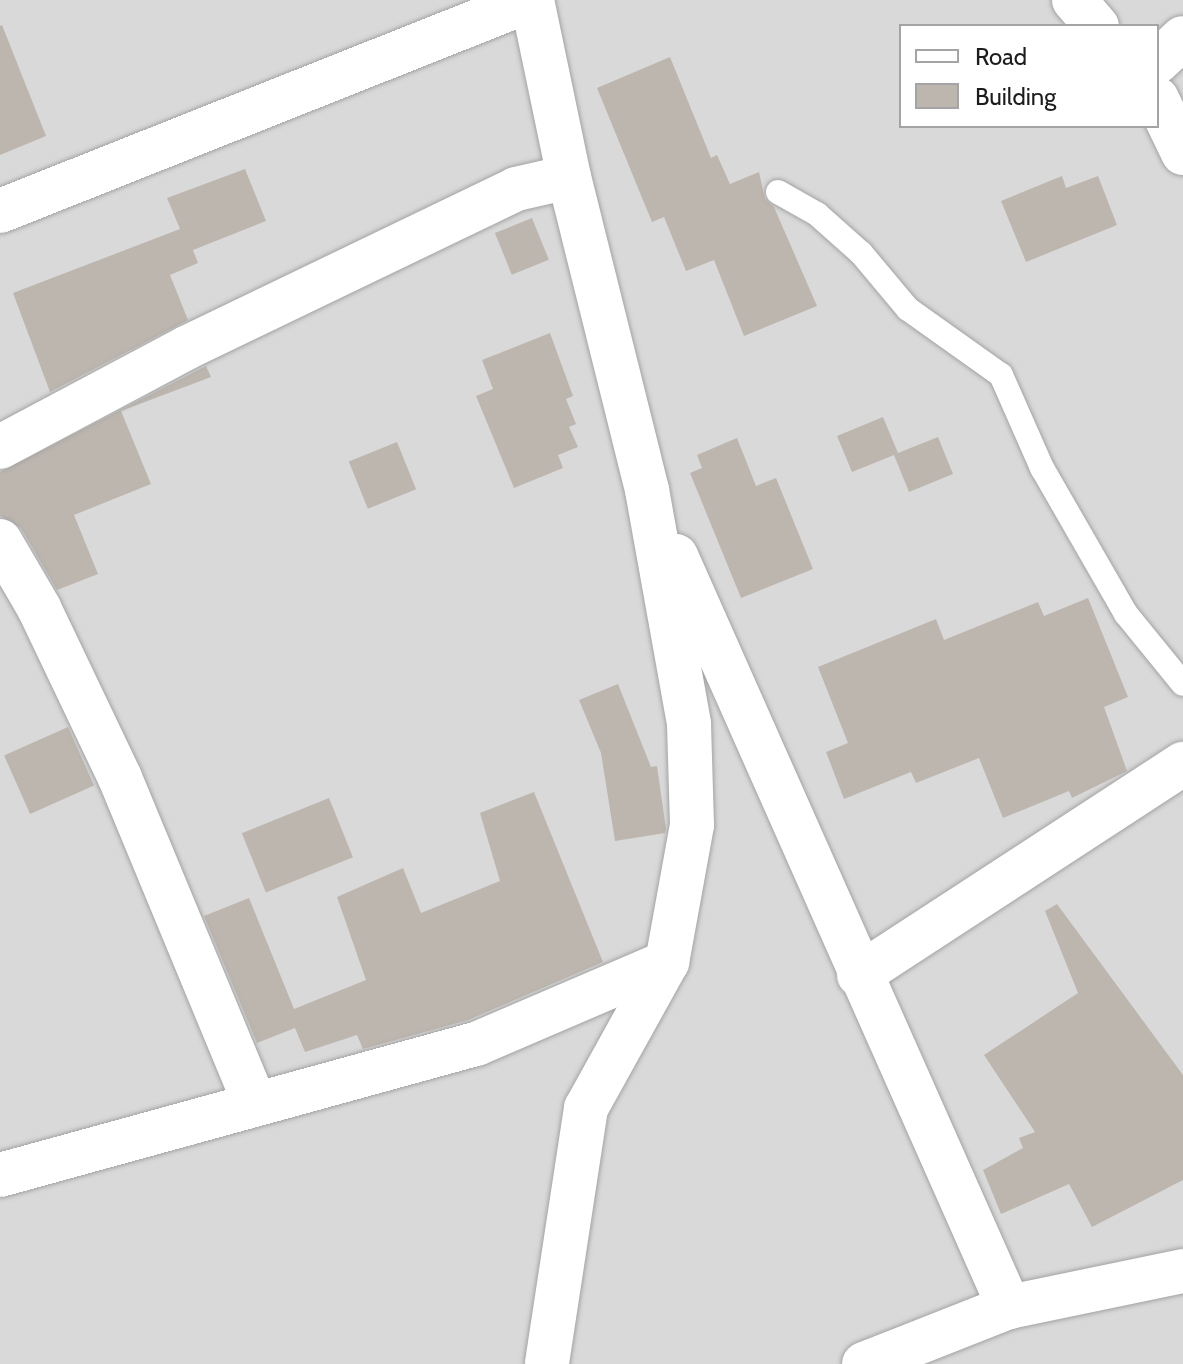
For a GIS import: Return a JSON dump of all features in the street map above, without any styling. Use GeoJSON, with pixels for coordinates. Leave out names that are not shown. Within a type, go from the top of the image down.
{"type":"FeatureCollection","features":[{"type":"Feature","properties":{"kind":"street"},"geometry":{"type":"LineString","coordinates":[[0,211],[531,0],[569,177],[647,490],[689,724],[692,825],[667,962],[586,1108],[547,1364]]}},
{"type":"Feature","properties":{"kind":"street"},"geometry":{"type":"LineString","coordinates":[[1074,0],[1095,24]]}},
{"type":"Feature","properties":{"kind":"street"},"geometry":{"type":"LineString","coordinates":[[1159,60],[1183,38]]}},
{"type":"Feature","properties":{"kind":"street"},"geometry":{"type":"LineString","coordinates":[[1159,103],[1183,153]]}},
{"type":"Feature","properties":{"kind":"street"},"geometry":{"type":"LineString","coordinates":[[0,447],[186,348],[516,189],[569,177]]}},
{"type":"Feature","properties":{"kind":"street"},"geometry":{"type":"LineString","coordinates":[[647,490],[859,975],[1009,1307]]}},
{"type":"Feature","properties":{"kind":"street"},"geometry":{"type":"LineString","coordinates":[[0,541],[39,608],[120,778],[254,1101]]}},
{"type":"Feature","properties":{"kind":"street"},"geometry":{"type":"LineString","coordinates":[[859,975],[1183,764]]}},
{"type":"Feature","properties":{"kind":"street"},"geometry":{"type":"LineString","coordinates":[[7,1162],[476,1044],[667,962]]}},
{"type":"Feature","properties":{"kind":"street"},"geometry":{"type":"LineString","coordinates":[[869,1363],[1009,1307],[1183,1271]]}},
{"type":"Feature","properties":{"kind":"lane"},"geometry":{"type":"LineString","coordinates":[[778,192],[817,214],[861,253],[908,309],[1001,375],[1042,468],[1126,614],[1183,684]]}},
{"type":"Feature","properties":{"kind":"shaded area"},"geometry":{"type":"Polygon","coordinates":[[[0,0],[1183,0],[1183,1364],[0,1364],[0,0]]]}},
{"type":"Feature","properties":{"kind":"building"},"geometry":{"type":"Polygon","coordinates":[[[0,26],[46,136],[0,155],[0,26]]]}},
{"type":"Feature","properties":{"kind":"building"},"geometry":{"type":"Polygon","coordinates":[[[670,57],[711,158],[717,155],[730,184],[759,172],[765,199],[774,207],[817,306],[744,336],[714,260],[686,271],[664,217],[652,222],[597,88],[670,57]]]}},
{"type":"Feature","properties":{"kind":"building"},"geometry":{"type":"Polygon","coordinates":[[[245,169],[266,221],[193,250],[198,263],[170,275],[188,320],[50,392],[13,293],[180,229],[167,198],[245,169]]]}},
{"type":"Feature","properties":{"kind":"building"},"geometry":{"type":"Polygon","coordinates":[[[1062,176],[1066,188],[1098,176],[1117,225],[1026,262],[1001,201],[1062,176]]]}},
{"type":"Feature","properties":{"kind":"building"},"geometry":{"type":"Polygon","coordinates":[[[532,218],[549,260],[512,275],[495,233],[532,218]]]}},
{"type":"Feature","properties":{"kind":"building"},"geometry":{"type":"Polygon","coordinates":[[[550,333],[573,396],[566,399],[576,424],[569,427],[578,447],[558,455],[563,468],[514,488],[476,396],[493,389],[482,360],[550,333]]]}},
{"type":"Feature","properties":{"kind":"building"},"geometry":{"type":"Polygon","coordinates":[[[206,366],[211,377],[121,411],[151,484],[74,515],[98,574],[57,590],[21,528],[0,516],[0,472],[206,366]]]}},
{"type":"Feature","properties":{"kind":"building"},"geometry":{"type":"Polygon","coordinates":[[[883,417],[898,453],[938,437],[953,474],[909,492],[894,455],[852,472],[837,436],[883,417]]]}},
{"type":"Feature","properties":{"kind":"building"},"geometry":{"type":"Polygon","coordinates":[[[737,438],[756,486],[776,478],[813,569],[741,598],[690,473],[702,468],[697,455],[737,438]]]}},
{"type":"Feature","properties":{"kind":"building"},"geometry":{"type":"Polygon","coordinates":[[[397,442],[416,489],[368,509],[349,461],[397,442]]]}},
{"type":"Feature","properties":{"kind":"building"},"geometry":{"type":"Polygon","coordinates":[[[1088,598],[1128,697],[1104,707],[1127,771],[1072,798],[1069,791],[1003,818],[979,758],[916,783],[911,772],[844,799],[826,752],[848,743],[818,667],[936,619],[944,640],[1038,602],[1044,616],[1088,598]]]}},
{"type":"Feature","properties":{"kind":"building"},"geometry":{"type":"Polygon","coordinates":[[[618,684],[651,767],[657,766],[666,829],[665,833],[615,841],[601,753],[579,700],[618,684]]]}},
{"type":"Feature","properties":{"kind":"building"},"geometry":{"type":"Polygon","coordinates":[[[68,727],[94,785],[30,814],[4,755],[68,727]]]}},
{"type":"Feature","properties":{"kind":"building"},"geometry":{"type":"Polygon","coordinates":[[[534,792],[603,962],[468,1020],[363,1049],[357,1035],[305,1052],[295,1028],[257,1043],[204,916],[249,898],[294,1009],[366,980],[337,897],[403,868],[421,913],[500,881],[480,813],[534,792]]]}},
{"type":"Feature","properties":{"kind":"building"},"geometry":{"type":"Polygon","coordinates":[[[329,798],[353,857],[266,893],[242,833],[329,798]]]}},
{"type":"Feature","properties":{"kind":"building"},"geometry":{"type":"Polygon","coordinates":[[[1057,904],[1183,1075],[1183,1180],[1092,1227],[1069,1184],[1001,1214],[983,1170],[1023,1148],[1019,1138],[1035,1132],[984,1055],[1078,993],[1045,911],[1057,904]]]}}]}
